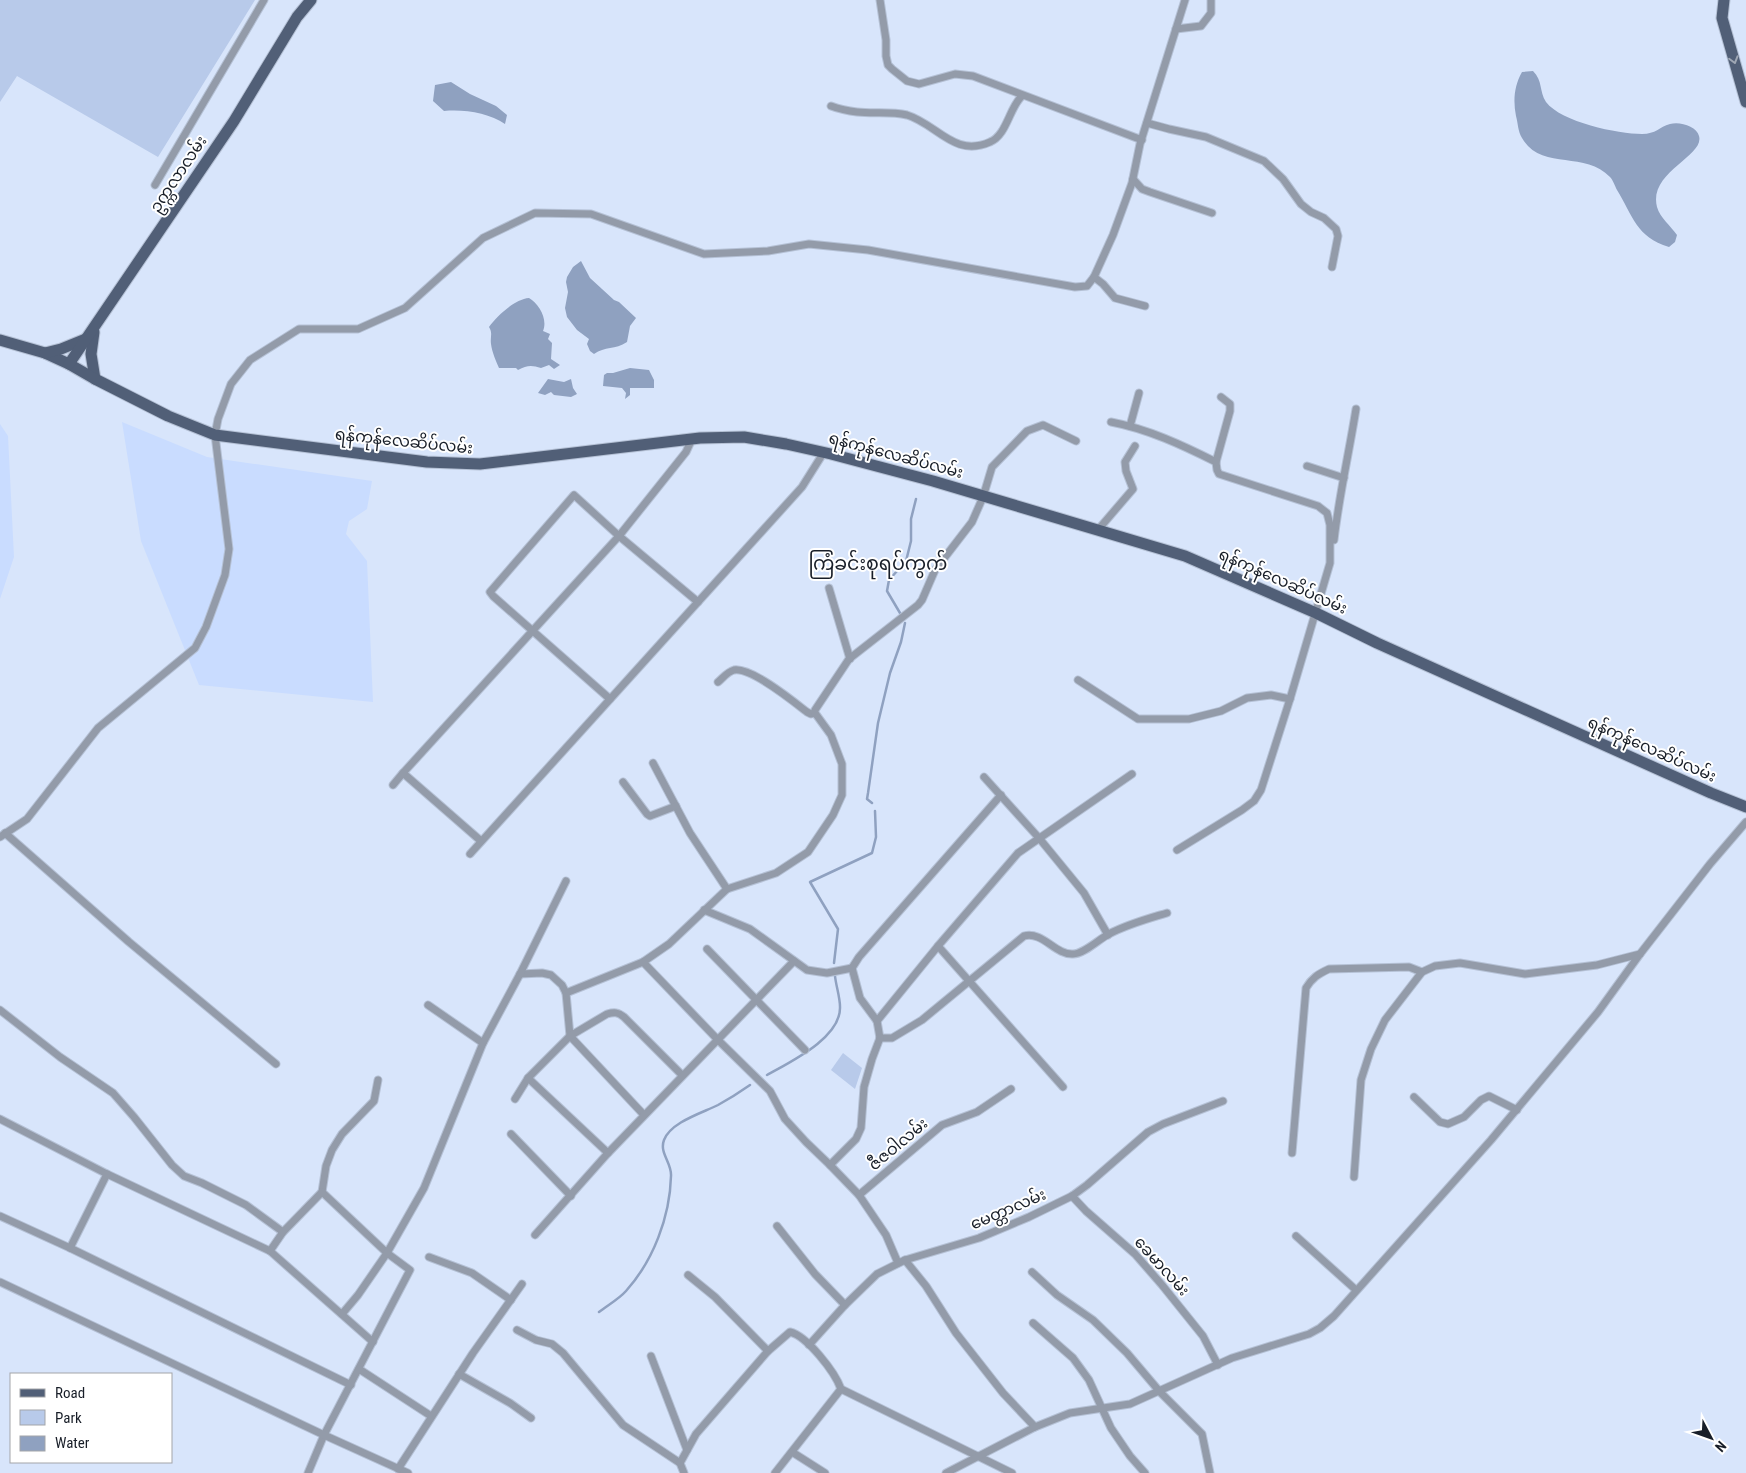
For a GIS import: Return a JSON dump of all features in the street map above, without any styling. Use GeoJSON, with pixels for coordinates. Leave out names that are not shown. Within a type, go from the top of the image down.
{"type":"FeatureCollection","features":[{"type":"Feature","properties":{"kind":"main road","name":"ဥက္ကလာလမ်း"},"geometry":{"type":"LineString","coordinates":[[70,364],[234,120],[297,17],[310,0]]}},
{"type":"Feature","properties":{"kind":"main road"},"geometry":{"type":"LineString","coordinates":[[1724,0],[1722,18],[1746,102]]}},
{"type":"Feature","properties":{"kind":"main road"},"geometry":{"type":"LineString","coordinates":[[95,327],[91,354],[95,379]]}},
{"type":"Feature","properties":{"kind":"main road"},"geometry":{"type":"LineString","coordinates":[[45,353],[62,349],[88,338]]}},
{"type":"Feature","properties":{"kind":"main road","name":"ရန်ကုန်လေဆိပ်လမ်း"},"geometry":{"type":"LineString","coordinates":[[0,340],[45,353],[70,364],[95,379],[168,416],[215,435],[427,462],[480,464],[692,439],[744,438],[824,452],[933,481],[1185,556],[1316,612],[1386,647],[1746,807]]}},
{"type":"Feature","properties":{"kind":"street"},"geometry":{"type":"LineString","coordinates":[[155,185],[264,0]]}},
{"type":"Feature","properties":{"kind":"street"},"geometry":{"type":"LineString","coordinates":[[880,0],[888,66],[907,81],[919,84],[956,74],[965,75],[995,84],[1022,96],[1142,140]]}},
{"type":"Feature","properties":{"kind":"street"},"geometry":{"type":"LineString","coordinates":[[276,1064],[3,835],[27,818],[98,728],[195,648],[206,627],[224,575],[229,548],[215,435],[218,419],[231,384],[250,360],[299,329],[358,329],[405,308],[483,238],[535,213],[592,214],[704,254],[768,251],[810,244],[868,250],[1075,287],[1087,286],[1094,277],[1113,235],[1133,179],[1142,140],[1184,0]]}},
{"type":"Feature","properties":{"kind":"street"},"geometry":{"type":"LineString","coordinates":[[1176,29],[1201,26],[1211,13],[1211,0]]}},
{"type":"Feature","properties":{"kind":"street"},"geometry":{"type":"LineString","coordinates":[[831,106],[857,112],[891,112],[906,115],[921,120],[944,138],[957,145],[971,146],[991,142],[1000,133],[1015,102],[1022,96]]}},
{"type":"Feature","properties":{"kind":"street"},"geometry":{"type":"LineString","coordinates":[[1147,123],[1206,137],[1264,161],[1283,179],[1301,204],[1311,212],[1324,218],[1336,229],[1338,236],[1332,267]]}},
{"type":"Feature","properties":{"kind":"street"},"geometry":{"type":"LineString","coordinates":[[1133,179],[1142,189],[1212,213]]}},
{"type":"Feature","properties":{"kind":"street"},"geometry":{"type":"LineString","coordinates":[[1094,277],[1115,298],[1145,306]]}},
{"type":"Feature","properties":{"kind":"street"},"geometry":{"type":"LineString","coordinates":[[1130,426],[1139,393]]}},
{"type":"Feature","properties":{"kind":"street"},"geometry":{"type":"LineString","coordinates":[[1177,850],[1242,810],[1254,801],[1261,790],[1330,563],[1330,526],[1327,513],[1318,506],[1220,474],[1216,470],[1216,462],[1230,411],[1228,401],[1220,397]]}},
{"type":"Feature","properties":{"kind":"street"},"geometry":{"type":"LineString","coordinates":[[1331,550],[1334,544],[1341,489],[1356,409]]}},
{"type":"Feature","properties":{"kind":"street"},"geometry":{"type":"LineString","coordinates":[[1111,422],[1130,426],[1177,443],[1216,462]]}},
{"type":"Feature","properties":{"kind":"street"},"geometry":{"type":"LineString","coordinates":[[815,713],[815,710],[850,658],[922,600],[934,570],[972,522],[983,497],[992,467],[1027,432],[1043,426],[1076,441]]}},
{"type":"Feature","properties":{"kind":"street"},"geometry":{"type":"LineString","coordinates":[[394,784],[619,536],[686,452],[692,439]]}},
{"type":"Feature","properties":{"kind":"street"},"geometry":{"type":"LineString","coordinates":[[1097,531],[1134,488],[1126,471],[1125,462],[1135,446]]}},
{"type":"Feature","properties":{"kind":"street"},"geometry":{"type":"LineString","coordinates":[[470,854],[802,487],[824,452]]}},
{"type":"Feature","properties":{"kind":"street"},"geometry":{"type":"LineString","coordinates":[[1307,466],[1344,478]]}},
{"type":"Feature","properties":{"kind":"street"},"geometry":{"type":"LineString","coordinates":[[610,699],[490,592],[574,495],[619,536],[698,602]]}},
{"type":"Feature","properties":{"kind":"street"},"geometry":{"type":"LineString","coordinates":[[829,588],[850,658]]}},
{"type":"Feature","properties":{"kind":"street"},"geometry":{"type":"LineString","coordinates":[[718,682],[729,672],[742,670],[769,684],[807,712],[815,713]]}},
{"type":"Feature","properties":{"kind":"street"},"geometry":{"type":"LineString","coordinates":[[1078,680],[1138,720],[1189,719],[1221,710],[1247,698],[1270,695],[1290,699]]}},
{"type":"Feature","properties":{"kind":"street"},"geometry":{"type":"LineString","coordinates":[[566,993],[644,962],[669,944],[727,888],[776,873],[808,852],[833,815],[842,795],[842,764],[831,735],[815,713]]}},
{"type":"Feature","properties":{"kind":"street"},"geometry":{"type":"LineString","coordinates":[[653,763],[690,833],[727,888]]}},
{"type":"Feature","properties":{"kind":"street"},"geometry":{"type":"LineString","coordinates":[[404,773],[482,841]]}},
{"type":"Feature","properties":{"kind":"street"},"geometry":{"type":"LineString","coordinates":[[877,1021],[1018,853],[1132,774]]}},
{"type":"Feature","properties":{"kind":"street"},"geometry":{"type":"LineString","coordinates":[[984,777],[1039,838],[1084,893],[1108,935]]}},
{"type":"Feature","properties":{"kind":"street"},"geometry":{"type":"LineString","coordinates":[[623,782],[646,814],[650,816],[676,806]]}},
{"type":"Feature","properties":{"kind":"street"},"geometry":{"type":"LineString","coordinates":[[830,1165],[856,1139],[861,1128],[864,1087],[880,1038],[877,1021],[860,998],[852,968],[858,957],[1001,795]]}},
{"type":"Feature","properties":{"kind":"street"},"geometry":{"type":"LineString","coordinates":[[946,1473],[1035,1427],[1070,1413],[1130,1404],[1232,1358],[1309,1334],[1320,1328],[1334,1316],[1517,1110],[1598,1012],[1640,954],[1710,864],[1746,822]]}},
{"type":"Feature","properties":{"kind":"street"},"geometry":{"type":"LineString","coordinates":[[342,1314],[358,1295],[387,1253],[424,1188],[483,1043],[566,881]]}},
{"type":"Feature","properties":{"kind":"street"},"geometry":{"type":"LineString","coordinates":[[704,910],[750,929],[807,970],[827,973],[852,968]]}},
{"type":"Feature","properties":{"kind":"street"},"geometry":{"type":"LineString","coordinates":[[880,1038],[892,1038],[922,1020],[1024,936],[1035,936],[1062,952],[1072,955],[1137,921],[1167,913]]}},
{"type":"Feature","properties":{"kind":"street"},"geometry":{"type":"LineString","coordinates":[[938,946],[1063,1086]]}},
{"type":"Feature","properties":{"kind":"street"},"geometry":{"type":"LineString","coordinates":[[707,949],[805,1050]]}},
{"type":"Feature","properties":{"kind":"street"},"geometry":{"type":"LineString","coordinates":[[1354,1176],[1361,1080],[1371,1049],[1385,1020],[1422,972],[1434,966],[1460,963],[1525,974],[1597,965],[1640,954]]}},
{"type":"Feature","properties":{"kind":"street"},"geometry":{"type":"LineString","coordinates":[[536,1235],[608,1153],[794,961]]}},
{"type":"Feature","properties":{"kind":"street"},"geometry":{"type":"LineString","coordinates":[[644,962],[718,1040],[770,1091],[785,1119],[858,1195],[902,1262],[926,1286],[962,1340],[1004,1393],[1035,1427]]}},
{"type":"Feature","properties":{"kind":"street"},"geometry":{"type":"LineString","coordinates":[[1292,1153],[1306,988],[1311,980],[1329,969],[1409,967],[1422,972]]}},
{"type":"Feature","properties":{"kind":"street"},"geometry":{"type":"LineString","coordinates":[[520,974],[542,973],[551,975],[562,985],[566,993],[570,1036],[644,1115]]}},
{"type":"Feature","properties":{"kind":"street"},"geometry":{"type":"LineString","coordinates":[[428,1005],[483,1043]]}},
{"type":"Feature","properties":{"kind":"street"},"geometry":{"type":"LineString","coordinates":[[0,1010],[60,1057],[113,1093],[172,1166],[184,1176],[246,1205],[283,1232]]}},
{"type":"Feature","properties":{"kind":"street"},"geometry":{"type":"LineString","coordinates":[[515,1099],[528,1078],[570,1036],[607,1014],[617,1012],[682,1075]]}},
{"type":"Feature","properties":{"kind":"street"},"geometry":{"type":"LineString","coordinates":[[528,1078],[608,1153]]}},
{"type":"Feature","properties":{"kind":"street"},"geometry":{"type":"LineString","coordinates":[[270,1252],[283,1232],[322,1192],[326,1166],[332,1150],[342,1134],[374,1101],[378,1080]]}},
{"type":"Feature","properties":{"kind":"street","name":"ဇီဇဝါလမ်း"},"geometry":{"type":"LineString","coordinates":[[858,1195],[942,1125],[977,1112],[1011,1088]]}},
{"type":"Feature","properties":{"kind":"street"},"geometry":{"type":"LineString","coordinates":[[1414,1097],[1440,1122],[1448,1124],[1464,1117],[1481,1100],[1488,1096],[1517,1110]]}},
{"type":"Feature","properties":{"kind":"street","name":"မေတ္တာလမ်း"},"geometry":{"type":"LineString","coordinates":[[809,1345],[845,1305],[877,1274],[902,1262],[979,1238],[1072,1196],[1148,1132],[1163,1124],[1223,1101]]}},
{"type":"Feature","properties":{"kind":"street"},"geometry":{"type":"LineString","coordinates":[[0,1119],[107,1174],[270,1252],[373,1342]]}},
{"type":"Feature","properties":{"kind":"street"},"geometry":{"type":"LineString","coordinates":[[510,1134],[572,1196]]}},
{"type":"Feature","properties":{"kind":"street"},"geometry":{"type":"LineString","coordinates":[[70,1248],[107,1174]]}},
{"type":"Feature","properties":{"kind":"street"},"geometry":{"type":"LineString","coordinates":[[308,1473],[324,1435],[410,1270],[387,1253],[322,1192]]}},
{"type":"Feature","properties":{"kind":"street","name":"ခေမာလမ်း"},"geometry":{"type":"LineString","coordinates":[[1072,1196],[1086,1211],[1135,1254],[1203,1336],[1218,1365]]}},
{"type":"Feature","properties":{"kind":"street"},"geometry":{"type":"LineString","coordinates":[[0,1216],[70,1248],[351,1385]]}},
{"type":"Feature","properties":{"kind":"street"},"geometry":{"type":"LineString","coordinates":[[777,1226],[815,1274],[845,1305]]}},
{"type":"Feature","properties":{"kind":"street"},"geometry":{"type":"LineString","coordinates":[[1296,1236],[1356,1290]]}},
{"type":"Feature","properties":{"kind":"street"},"geometry":{"type":"LineString","coordinates":[[428,1257],[472,1273],[511,1300]]}},
{"type":"Feature","properties":{"kind":"street"},"geometry":{"type":"LineString","coordinates":[[1032,1272],[1057,1295],[1093,1320],[1127,1353],[1160,1392],[1202,1434],[1210,1473]]}},
{"type":"Feature","properties":{"kind":"street"},"geometry":{"type":"LineString","coordinates":[[688,1275],[715,1297],[768,1351]]}},
{"type":"Feature","properties":{"kind":"street"},"geometry":{"type":"LineString","coordinates":[[0,1282],[408,1473]]}},
{"type":"Feature","properties":{"kind":"street"},"geometry":{"type":"LineString","coordinates":[[398,1469],[459,1374],[522,1284]]}},
{"type":"Feature","properties":{"kind":"street"},"geometry":{"type":"LineString","coordinates":[[1033,1323],[1073,1358],[1089,1380],[1111,1428],[1130,1456],[1145,1473]]}},
{"type":"Feature","properties":{"kind":"street"},"geometry":{"type":"LineString","coordinates":[[518,1330],[536,1340],[552,1344],[574,1366],[623,1425],[680,1463],[684,1473]]}},
{"type":"Feature","properties":{"kind":"street"},"geometry":{"type":"LineString","coordinates":[[680,1463],[696,1434],[768,1351],[790,1332],[796,1334],[809,1345],[838,1379],[840,1389],[775,1473]]}},
{"type":"Feature","properties":{"kind":"street"},"geometry":{"type":"LineString","coordinates":[[650,1356],[687,1450]]}},
{"type":"Feature","properties":{"kind":"street"},"geometry":{"type":"LineString","coordinates":[[359,1370],[431,1416]]}},
{"type":"Feature","properties":{"kind":"street"},"geometry":{"type":"LineString","coordinates":[[459,1374],[510,1403],[531,1418]]}},
{"type":"Feature","properties":{"kind":"street"},"geometry":{"type":"LineString","coordinates":[[840,1389],[1012,1473]]}},
{"type":"Feature","properties":{"kind":"street"},"geometry":{"type":"LineString","coordinates":[[792,1452],[825,1473]]}},
{"type":"Feature","properties":{"kind":"shaded area"},"geometry":{"type":"Polygon","coordinates":[[[122,422],[207,457],[372,481],[367,509],[349,521],[346,534],[367,561],[373,702],[199,685],[141,541],[122,422]]]}},
{"type":"Feature","properties":{"kind":"shaded area"},"geometry":{"type":"Polygon","coordinates":[[[0,424],[8,436],[14,557],[0,599],[0,424]]]}},
{"type":"Feature","properties":{"kind":"green space"},"geometry":{"type":"Polygon","coordinates":[[[0,0],[255,0],[158,157],[17,76],[0,102],[0,0]]]}},
{"type":"Feature","properties":{"kind":"green space"},"geometry":{"type":"Polygon","coordinates":[[[843,1053],[862,1068],[855,1089],[831,1070],[843,1053]]]}},
{"type":"Feature","properties":{"kind":"water"},"geometry":{"type":"Polygon","coordinates":[[[1533,71],[1538,79],[1546,102],[1553,109],[1577,121],[1619,132],[1642,134],[1651,133],[1666,125],[1678,123],[1687,125],[1698,132],[1699,143],[1694,151],[1668,174],[1656,195],[1658,211],[1677,235],[1675,242],[1669,247],[1649,238],[1642,231],[1632,217],[1611,178],[1600,169],[1576,161],[1552,158],[1540,154],[1530,148],[1522,138],[1514,99],[1517,83],[1522,72],[1533,71]]]}},
{"type":"Feature","properties":{"kind":"water"},"geometry":{"type":"Polygon","coordinates":[[[451,82],[470,94],[496,106],[507,115],[505,124],[492,117],[476,113],[444,111],[433,101],[435,85],[451,82]]]}},
{"type":"Feature","properties":{"kind":"water"},"geometry":{"type":"Polygon","coordinates":[[[581,261],[590,278],[636,318],[630,326],[627,342],[594,354],[590,351],[587,344],[589,339],[577,330],[567,317],[565,308],[568,292],[567,277],[573,267],[581,261]]]}},
{"type":"Feature","properties":{"kind":"water"},"geometry":{"type":"Polygon","coordinates":[[[529,298],[542,312],[543,331],[550,334],[548,339],[552,343],[551,359],[560,365],[554,369],[549,365],[541,368],[527,366],[518,370],[516,368],[499,368],[492,350],[489,327],[501,313],[512,305],[529,298]]]}},
{"type":"Feature","properties":{"kind":"water"},"geometry":{"type":"Polygon","coordinates":[[[630,368],[649,370],[654,380],[654,388],[630,388],[630,395],[625,399],[626,393],[622,388],[603,386],[604,375],[607,373],[630,368]]]}},
{"type":"Feature","properties":{"kind":"water"},"geometry":{"type":"Polygon","coordinates":[[[548,379],[564,382],[571,379],[577,394],[571,397],[554,395],[551,392],[545,395],[538,393],[548,379]]]}},
{"type":"Feature","properties":{"kind":"waterway"},"geometry":{"type":"LineString","coordinates":[[900,613],[887,591],[889,580],[906,561],[911,541],[911,519],[916,499]]}},
{"type":"Feature","properties":{"kind":"waterway"},"geometry":{"type":"LineString","coordinates":[[872,803],[867,799],[878,723],[905,623]]}},
{"type":"Feature","properties":{"kind":"waterway"},"geometry":{"type":"LineString","coordinates":[[834,963],[838,929],[810,882],[872,853],[876,837],[875,811]]}},
{"type":"Feature","properties":{"kind":"waterway"},"geometry":{"type":"LineString","coordinates":[[767,1075],[812,1048],[832,1029],[838,1018],[840,1007],[835,976]]}},
{"type":"Feature","properties":{"kind":"waterway"},"geometry":{"type":"LineString","coordinates":[[599,1312],[623,1294],[636,1279],[658,1238],[667,1207],[671,1176],[670,1167],[663,1149],[664,1140],[673,1128],[680,1123],[718,1105],[750,1085]]}},
{"type":"Feature","properties":{"kind":"district","name":"ကြံခင်းစုရပ်ကွက်"},"geometry":{"type":"Point","coordinates":[878,563]}}]}
